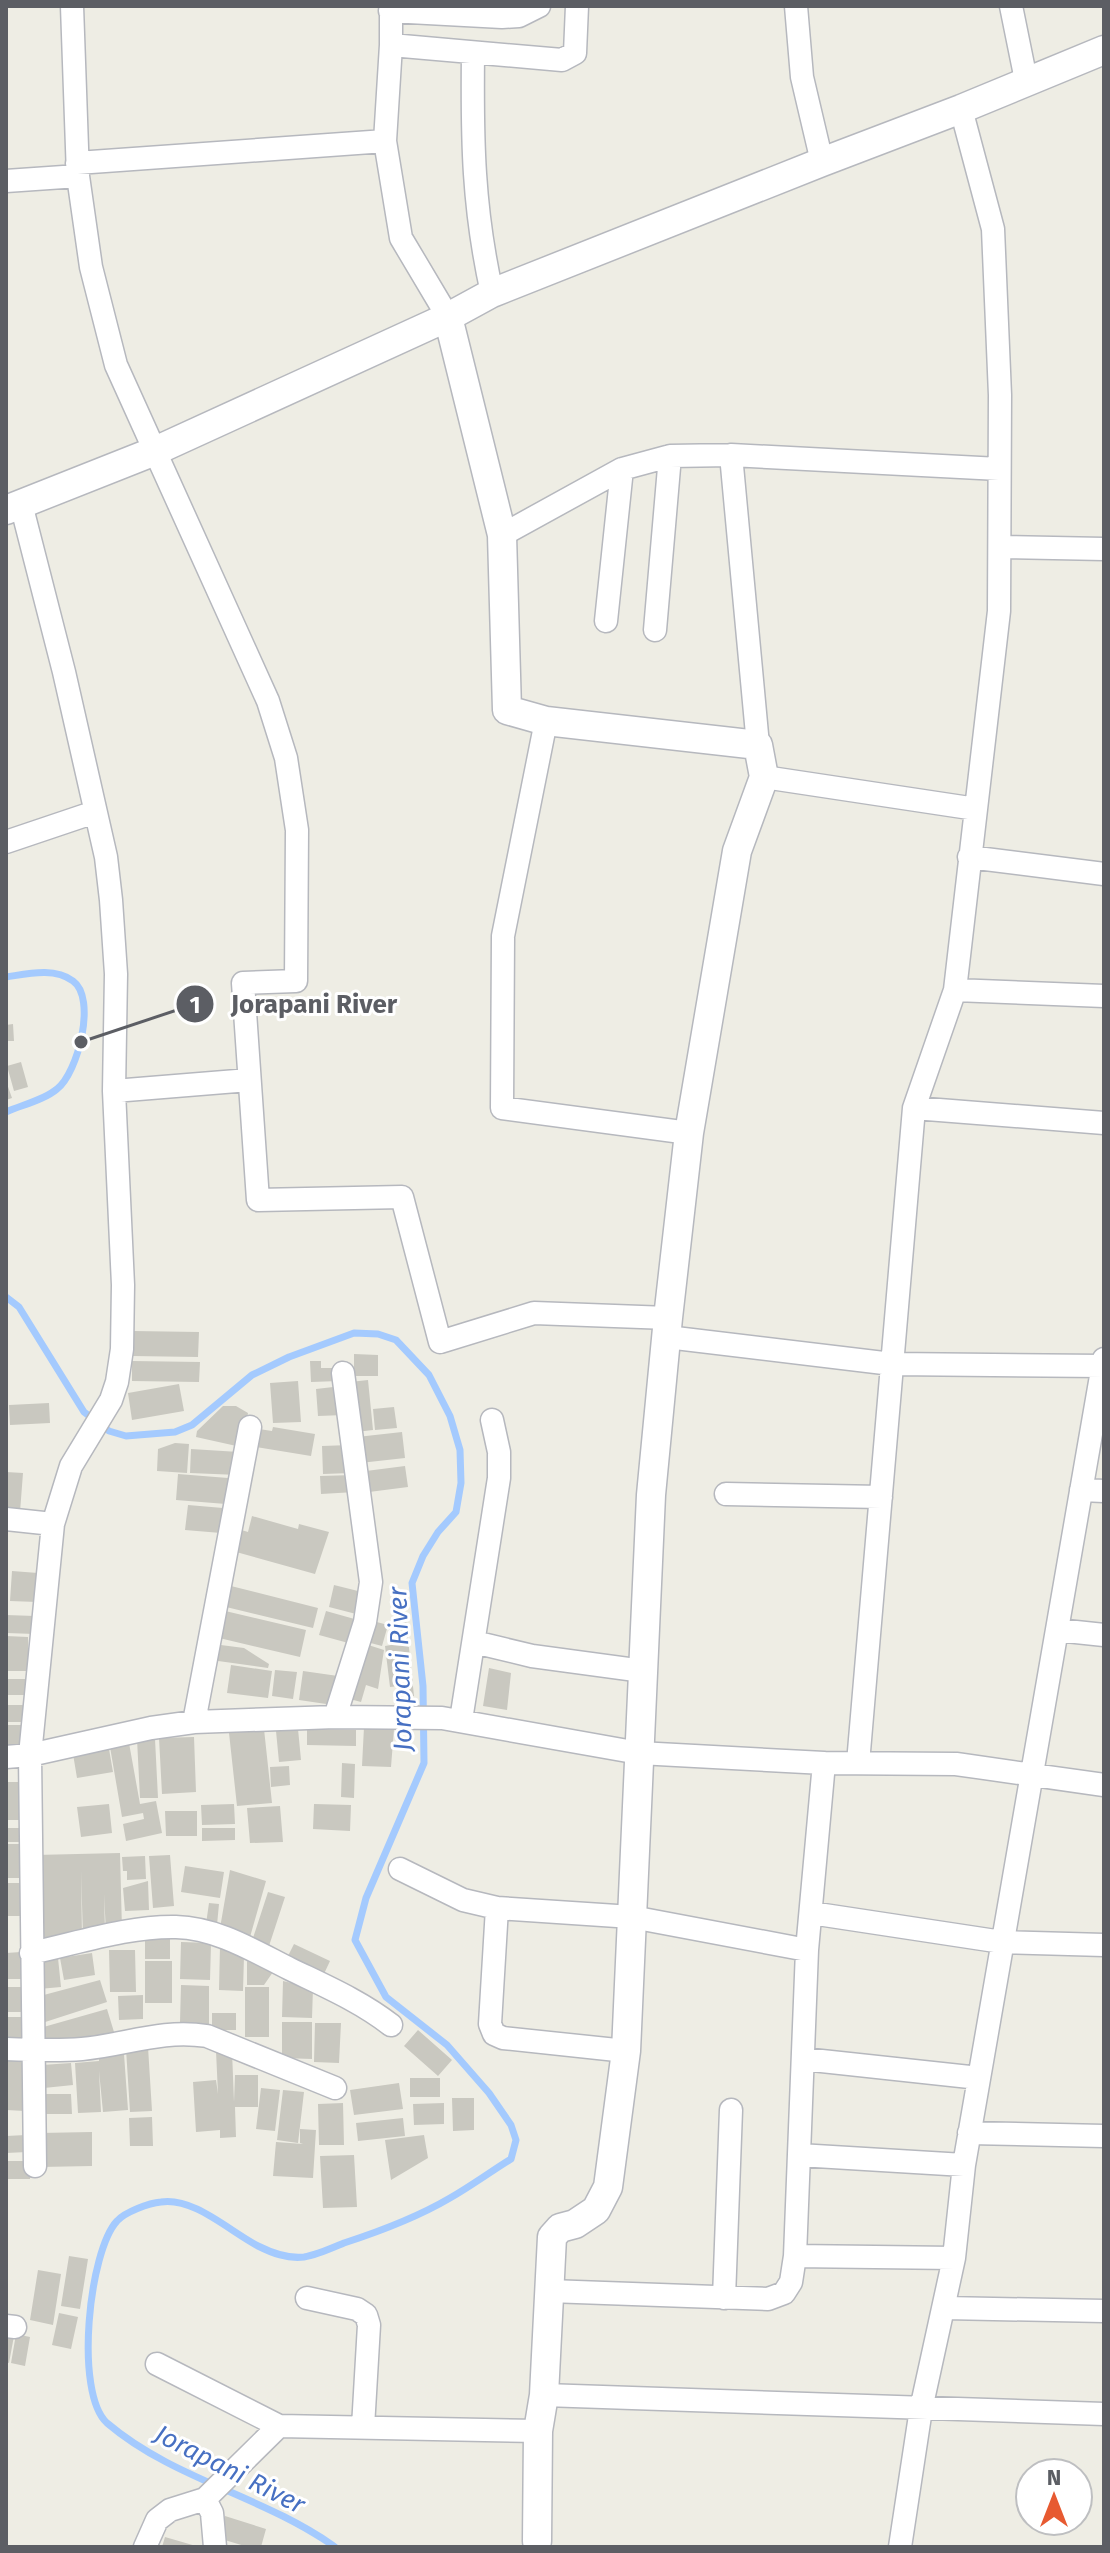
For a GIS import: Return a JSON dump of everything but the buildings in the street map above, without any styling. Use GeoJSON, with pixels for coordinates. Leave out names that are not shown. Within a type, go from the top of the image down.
{"type":"FeatureCollection","features":[{"type":"Feature","properties":{"kind":"street"},"geometry":{"type":"LineString","coordinates":[[72,6],[78,170],[91,267],[116,365],[268,701],[286,758],[297,830],[296,981],[243,983],[258,1200],[402,1197],[440,1342],[534,1313],[668,1327],[892,1364],[1104,1364],[1093,1490],[1057,1630],[969,2133],[954,2258],[921,2409],[900,2547]]}},
{"type":"Feature","properties":{"kind":"street"},"geometry":{"type":"LineString","coordinates":[[539,6],[519,16],[502,17],[390,9],[385,141],[401,238],[448,317],[502,535],[507,710],[546,721],[758,745]]}},
{"type":"Feature","properties":{"kind":"street"},"geometry":{"type":"LineString","coordinates":[[391,45],[562,60],[575,53],[577,6]]}},
{"type":"Feature","properties":{"kind":"street"},"geometry":{"type":"LineString","coordinates":[[796,6],[802,77],[822,162]]}},
{"type":"Feature","properties":{"kind":"street"},"geometry":{"type":"LineString","coordinates":[[1011,6],[1026,80]]}},
{"type":"Feature","properties":{"kind":"street"},"geometry":{"type":"LineString","coordinates":[[35,2166],[30,1755],[53,1524],[71,1466],[111,1400],[121,1367],[123,1285],[114,1091],[116,974],[106,857],[64,672],[14,507],[155,451],[448,317],[492,293],[1104,50]]}},
{"type":"Feature","properties":{"kind":"street"},"geometry":{"type":"LineString","coordinates":[[473,53],[475,203],[492,293]]}},
{"type":"Feature","properties":{"kind":"street"},"geometry":{"type":"LineString","coordinates":[[858,1763],[914,1108],[955,990],[999,611],[1000,395],[993,229],[961,109]]}},
{"type":"Feature","properties":{"kind":"street"},"geometry":{"type":"LineString","coordinates":[[6,181],[78,170],[385,141]]}},
{"type":"Feature","properties":{"kind":"street"},"geometry":{"type":"LineString","coordinates":[[502,535],[622,469],[670,456],[731,455],[999,469]]}},
{"type":"Feature","properties":{"kind":"street"},"geometry":{"type":"LineString","coordinates":[[538,2545],[538,2431],[544,2395],[552,2237],[560,2228],[575,2224],[596,2210],[608,2187],[626,2051],[651,1495],[689,1133],[737,851],[764,777],[758,745],[731,455]]}},
{"type":"Feature","properties":{"kind":"street"},"geometry":{"type":"LineString","coordinates":[[655,630],[670,456]]}},
{"type":"Feature","properties":{"kind":"street"},"geometry":{"type":"LineString","coordinates":[[606,621],[622,469]]}},
{"type":"Feature","properties":{"kind":"street"},"geometry":{"type":"LineString","coordinates":[[1001,547],[1104,549]]}},
{"type":"Feature","properties":{"kind":"street"},"geometry":{"type":"LineString","coordinates":[[546,721],[503,936],[502,1108],[689,1133]]}},
{"type":"Feature","properties":{"kind":"street"},"geometry":{"type":"LineString","coordinates":[[764,777],[976,809]]}},
{"type":"Feature","properties":{"kind":"street"},"geometry":{"type":"LineString","coordinates":[[6,842],[95,812]]}},
{"type":"Feature","properties":{"kind":"street"},"geometry":{"type":"LineString","coordinates":[[969,857],[1104,874]]}},
{"type":"Feature","properties":{"kind":"street"},"geometry":{"type":"LineString","coordinates":[[955,990],[1104,996]]}},
{"type":"Feature","properties":{"kind":"street"},"geometry":{"type":"LineString","coordinates":[[114,1091],[249,1080]]}},
{"type":"Feature","properties":{"kind":"street"},"geometry":{"type":"LineString","coordinates":[[914,1108],[1104,1123]]}},
{"type":"Feature","properties":{"kind":"street"},"geometry":{"type":"LineString","coordinates":[[335,1717],[365,1622],[371,1582],[343,1373]]}},
{"type":"Feature","properties":{"kind":"street"},"geometry":{"type":"LineString","coordinates":[[451,1719],[474,1642],[499,1478],[499,1452],[492,1420]]}},
{"type":"Feature","properties":{"kind":"street"},"geometry":{"type":"LineString","coordinates":[[194,1722],[250,1427]]}},
{"type":"Feature","properties":{"kind":"street"},"geometry":{"type":"LineString","coordinates":[[726,1494],[881,1497]]}},
{"type":"Feature","properties":{"kind":"street"},"geometry":{"type":"LineString","coordinates":[[6,1519],[53,1524]]}},
{"type":"Feature","properties":{"kind":"street"},"geometry":{"type":"LineString","coordinates":[[1057,1630],[1104,1635]]}},
{"type":"Feature","properties":{"kind":"street"},"geometry":{"type":"LineString","coordinates":[[474,1642],[532,1656],[643,1671]]}},
{"type":"Feature","properties":{"kind":"street"},"geometry":{"type":"LineString","coordinates":[[6,1757],[30,1755],[151,1728],[194,1722],[400,1717],[451,1719],[639,1753],[824,1763],[956,1764],[1104,1785]]}},
{"type":"Feature","properties":{"kind":"street"},"geometry":{"type":"LineString","coordinates":[[549,2291],[768,2299],[784,2293],[791,2282],[795,2256],[807,1950],[824,1763]]}},
{"type":"Feature","properties":{"kind":"street"},"geometry":{"type":"LineString","coordinates":[[400,1869],[463,1900],[497,1908],[632,1917],[807,1950]]}},
{"type":"Feature","properties":{"kind":"street"},"geometry":{"type":"LineString","coordinates":[[497,1908],[490,2024],[494,2034],[503,2038],[626,2051]]}},
{"type":"Feature","properties":{"kind":"street"},"geometry":{"type":"LineString","coordinates":[[811,1913],[1002,1942],[1104,1945]]}},
{"type":"Feature","properties":{"kind":"street"},"geometry":{"type":"LineString","coordinates":[[31,1953],[150,1928],[200,1930],[244,1947],[368,2007],[391,2025]]}},
{"type":"Feature","properties":{"kind":"street"},"geometry":{"type":"LineString","coordinates":[[6,2049],[82,2049],[146,2036],[188,2033],[207,2036],[335,2088]]}},
{"type":"Feature","properties":{"kind":"street"},"geometry":{"type":"LineString","coordinates":[[803,2059],[979,2078]]}},
{"type":"Feature","properties":{"kind":"street"},"geometry":{"type":"LineString","coordinates":[[724,2298],[731,2110]]}},
{"type":"Feature","properties":{"kind":"street"},"geometry":{"type":"LineString","coordinates":[[969,2133],[1104,2136]]}},
{"type":"Feature","properties":{"kind":"street"},"geometry":{"type":"LineString","coordinates":[[799,2155],[964,2165]]}},
{"type":"Feature","properties":{"kind":"street"},"geometry":{"type":"LineString","coordinates":[[795,2256],[954,2258]]}},
{"type":"Feature","properties":{"kind":"street"},"geometry":{"type":"LineString","coordinates":[[307,2298],[357,2309],[366,2315],[369,2325],[363,2427]]}},
{"type":"Feature","properties":{"kind":"street"},"geometry":{"type":"LineString","coordinates":[[945,2308],[1104,2311]]}},
{"type":"Feature","properties":{"kind":"street"},"geometry":{"type":"LineString","coordinates":[[157,2364],[279,2426],[538,2431]]}},
{"type":"Feature","properties":{"kind":"street"},"geometry":{"type":"LineString","coordinates":[[544,2395],[1104,2414]]}},
{"type":"Feature","properties":{"kind":"street"},"geometry":{"type":"LineString","coordinates":[[145,2547],[157,2520],[170,2510],[208,2496],[279,2426]]}},
{"type":"Feature","properties":{"kind":"street"},"geometry":{"type":"LineString","coordinates":[[208,2496],[215,2547]]}},
{"type":"Feature","properties":{"kind":"waterway","name":"Jorapani River"},"geometry":{"type":"LineString","coordinates":[[6,977],[57,974],[73,981],[84,1003],[78,1052],[65,1080],[46,1096],[6,1112]]}},
{"type":"Feature","properties":{"kind":"waterway","name":"Jorapani River"},"geometry":{"type":"LineString","coordinates":[[6,1297],[19,1307],[84,1412],[109,1431],[126,1436],[175,1432],[192,1425],[252,1375],[289,1357],[354,1333],[378,1334],[396,1340],[429,1375],[450,1416],[460,1450],[461,1483],[456,1512],[438,1532],[423,1556],[412,1583],[423,1686],[424,1763],[366,1898],[355,1940],[386,1997],[447,2045],[489,2093],[511,2125],[516,2140],[511,2159],[424,2212],[304,2257],[286,2256],[263,2249],[211,2216],[186,2205],[161,2202],[138,2208],[117,2221],[107,2237],[99,2261],[89,2322],[91,2383],[97,2407],[107,2423],[161,2459],[279,2514],[335,2547]]}},
{"type":"Feature","properties":{"kind":"place","name":"Jorapani River"},"geometry":{"type":"Point","coordinates":[81,1042]}}]}
